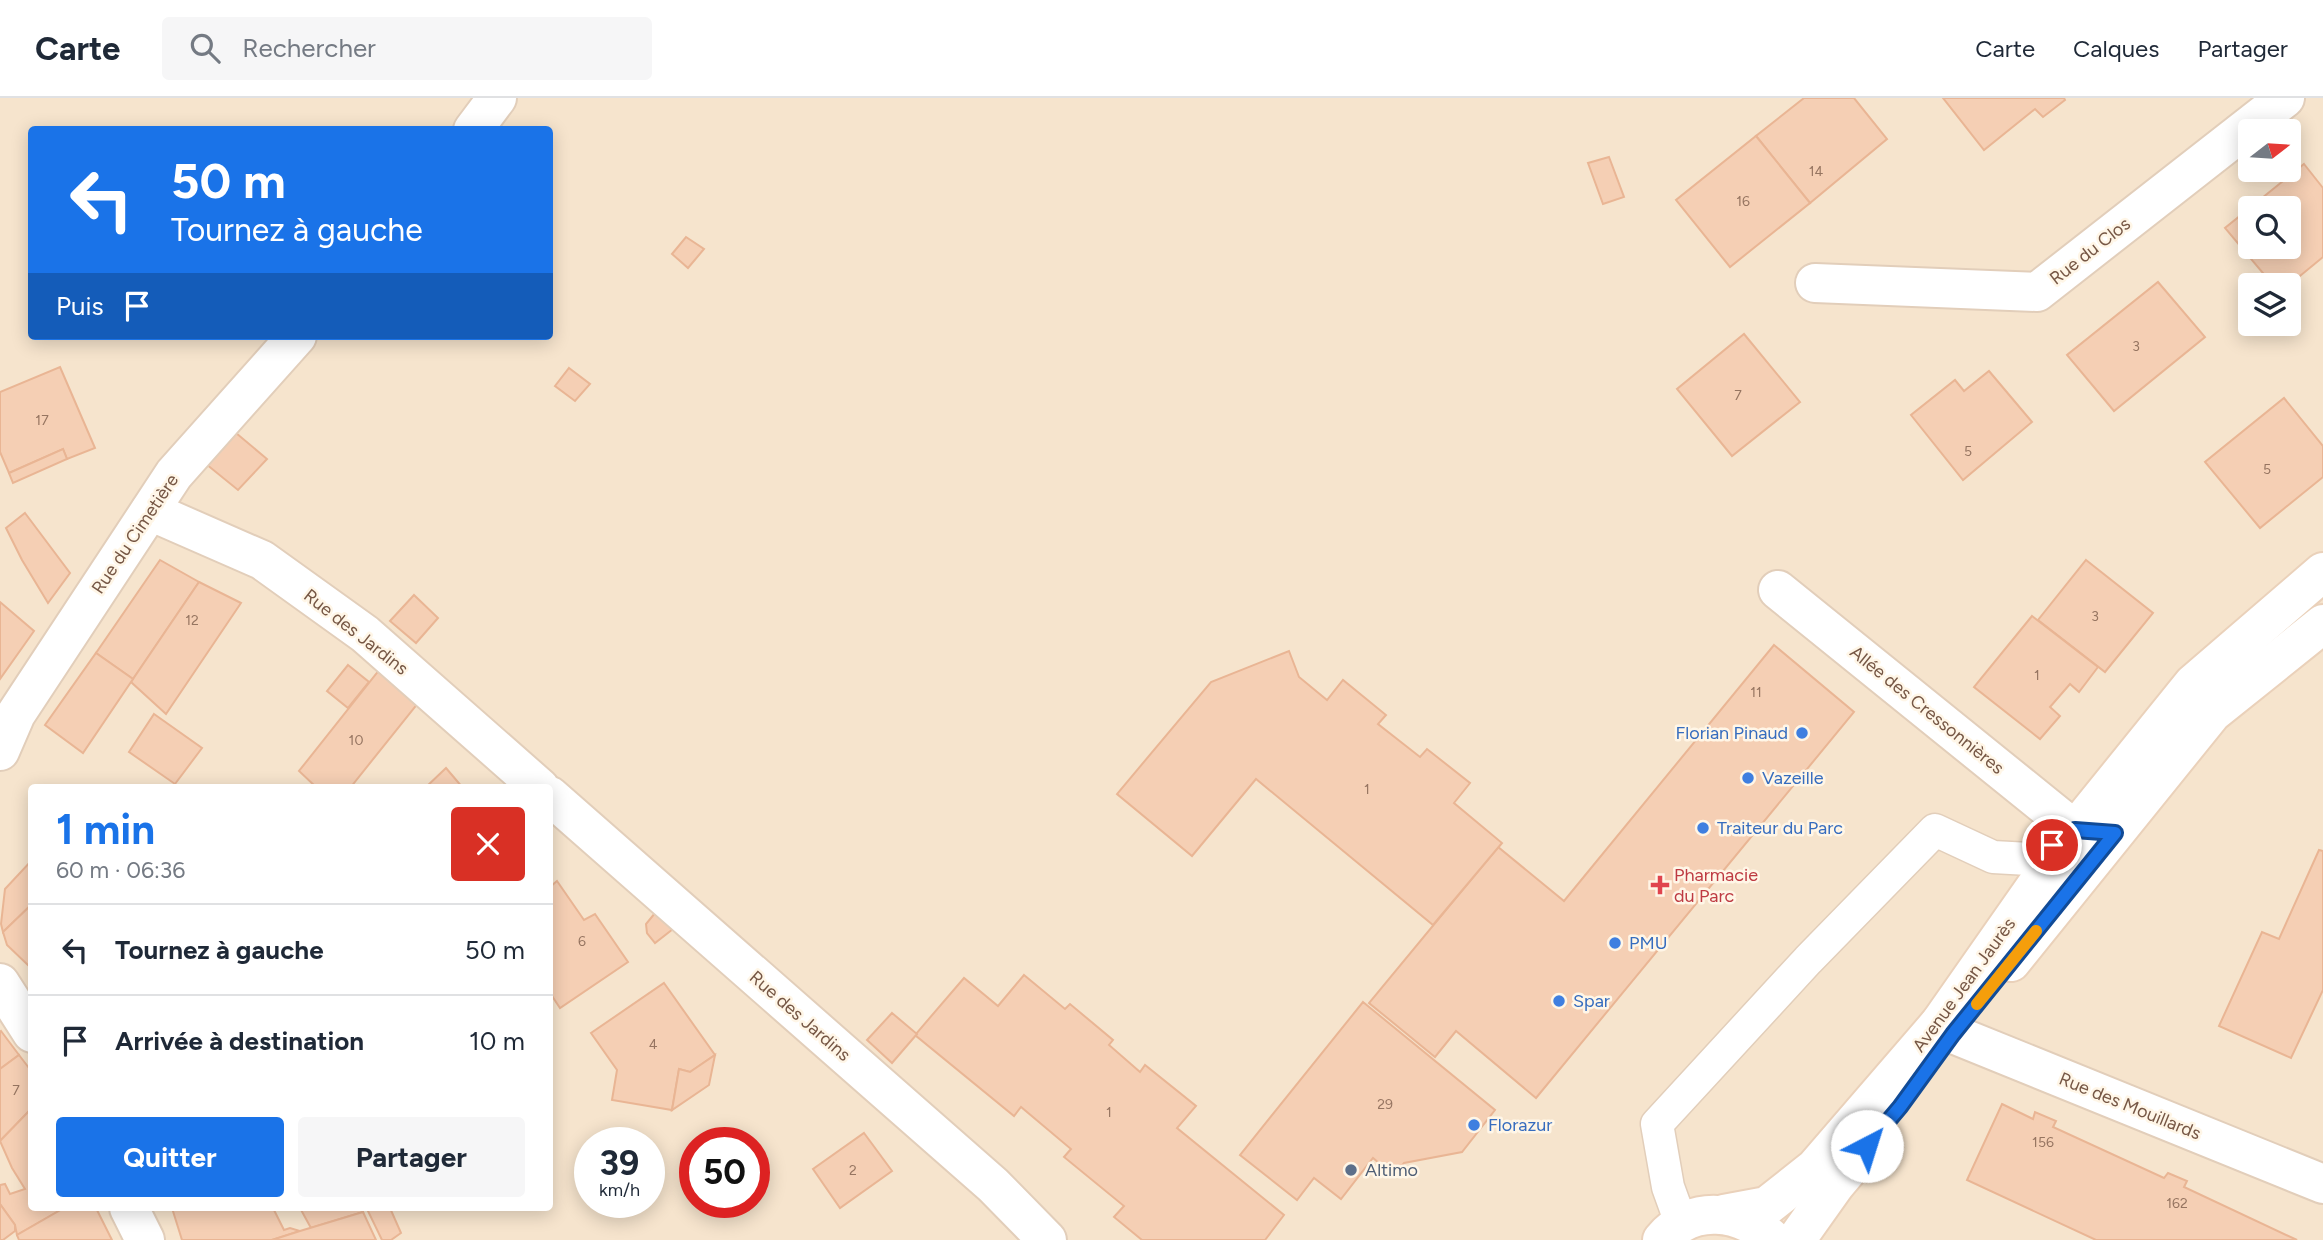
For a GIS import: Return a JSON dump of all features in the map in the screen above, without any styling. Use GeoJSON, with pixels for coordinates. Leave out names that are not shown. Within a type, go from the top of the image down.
{"type":"FeatureCollection","features":[{"type":"Feature","properties":{"kind":"street"},"geometry":{"type":"LineString","coordinates":[[476,126],[497,98]]}},
{"type":"Feature","properties":{"kind":"street","name":"Rue du Clos"},"geometry":{"type":"LineString","coordinates":[[1815,283],[2037,292],[2284,98]]}},
{"type":"Feature","properties":{"kind":"street","name":"Rue du Cimetière"},"geometry":{"type":"LineString","coordinates":[[0,751],[16,715],[174,474],[293,340]]}},
{"type":"Feature","properties":{"kind":"street","name":"Rue des Jardins"},"geometry":{"type":"LineString","coordinates":[[150,511],[262,560],[365,634],[535,784]]}},
{"type":"Feature","properties":{"kind":"street","name":"Avenue Jean Jaurès"},"geometry":{"type":"LineString","coordinates":[[1796,1240],[1835,1185],[1900,1107],[1947,1028],[2075,830],[2193,684],[2323,572]]}},
{"type":"Feature","properties":{"kind":"street","name":"Allée des Cressonnières"},"geometry":{"type":"LineString","coordinates":[[1778,590],[2075,830]]}},
{"type":"Feature","properties":{"kind":"street"},"geometry":{"type":"LineString","coordinates":[[2289,599],[2320,632]]}},
{"type":"Feature","properties":{"kind":"street","name":"Avenue Jean Jaurès"},"geometry":{"type":"LineString","coordinates":[[1671,1231],[1701,1215],[1724,1214],[1767,1206],[1815,1168],[1947,1028],[2115,833],[2212,713],[2320,632]]}},
{"type":"Feature","properties":{"kind":"street","name":"Rue des Jardins"},"geometry":{"type":"LineString","coordinates":[[553,799],[993,1185],[1047,1240]]}},
{"type":"Feature","properties":{"kind":"street"},"geometry":{"type":"LineString","coordinates":[[0,983],[28,1027]]}},
{"type":"Feature","properties":{"kind":"street","name":"Rue des Mouillards"},"geometry":{"type":"LineString","coordinates":[[1947,1028],[2323,1184]]}},
{"type":"Feature","properties":{"kind":"street"},"geometry":{"type":"LineString","coordinates":[[130,1211],[145,1240]]}},
{"type":"Feature","properties":{"kind":"street"},"geometry":{"type":"LineString","coordinates":[[1724,1214],[1759,1227],[1773,1240]]}},
{"type":"Feature","properties":{"kind":"lane"},"geometry":{"type":"LineString","coordinates":[[1671,1231],[1668,1186],[1657,1124],[1808,960],[1935,830],[1993,857],[2029,859],[2075,830],[2115,833]]}},
{"type":"Feature","properties":{"kind":"shaded area"},"geometry":{"type":"Polygon","coordinates":[[[0,98],[2323,98],[2323,1240],[0,1240],[0,98]]]}},
{"type":"Feature","properties":{"kind":"building"},"geometry":{"type":"Polygon","coordinates":[[[1804,98],[1854,98],[1887,139],[1810,203],[1756,136],[1804,98]]]}},
{"type":"Feature","properties":{"kind":"building"},"geometry":{"type":"Polygon","coordinates":[[[1943,98],[2065,100],[2043,117],[2035,109],[1984,150],[1943,98]]]}},
{"type":"Feature","properties":{"kind":"building"},"geometry":{"type":"Polygon","coordinates":[[[1756,136],[1810,203],[1730,267],[1676,200],[1756,136]]]}},
{"type":"Feature","properties":{"kind":"building"},"geometry":{"type":"Polygon","coordinates":[[[1609,157],[1624,197],[1603,204],[1588,163],[1609,157]]]}},
{"type":"Feature","properties":{"kind":"building"},"geometry":{"type":"Polygon","coordinates":[[[2304,164],[2323,188],[2323,257],[2301,275],[2301,273],[2263,273],[2251,259],[2301,259],[2301,196],[2264,196],[2282,182],[2301,182],[2301,166],[2304,164]]]}},
{"type":"Feature","properties":{"kind":"building"},"geometry":{"type":"Polygon","coordinates":[[[2238,217],[2238,243],[2225,228],[2238,217]]]}},
{"type":"Feature","properties":{"kind":"building"},"geometry":{"type":"Polygon","coordinates":[[[686,237],[704,249],[688,268],[672,254],[686,237]]]}},
{"type":"Feature","properties":{"kind":"building"},"geometry":{"type":"Polygon","coordinates":[[[2158,282],[2205,337],[2114,411],[2067,355],[2158,282]]]}},
{"type":"Feature","properties":{"kind":"building"},"geometry":{"type":"Polygon","coordinates":[[[1744,334],[1800,402],[1732,456],[1677,389],[1744,334]]]}},
{"type":"Feature","properties":{"kind":"building"},"geometry":{"type":"Polygon","coordinates":[[[60,367],[95,448],[67,459],[63,449],[9,473],[0,452],[0,392],[60,367]]]}},
{"type":"Feature","properties":{"kind":"building"},"geometry":{"type":"Polygon","coordinates":[[[569,368],[590,384],[575,401],[555,386],[569,368]]]}},
{"type":"Feature","properties":{"kind":"building"},"geometry":{"type":"Polygon","coordinates":[[[1989,371],[2032,422],[1963,480],[1911,415],[1955,380],[1964,391],[1989,371]]]}},
{"type":"Feature","properties":{"kind":"building"},"geometry":{"type":"Polygon","coordinates":[[[2284,398],[2323,446],[2323,477],[2260,528],[2205,462],[2284,398]]]}},
{"type":"Feature","properties":{"kind":"building"},"geometry":{"type":"Polygon","coordinates":[[[236,433],[267,459],[238,490],[206,464],[236,433]]]}},
{"type":"Feature","properties":{"kind":"building"},"geometry":{"type":"Polygon","coordinates":[[[63,449],[67,459],[13,483],[9,473],[63,449]]]}},
{"type":"Feature","properties":{"kind":"building"},"geometry":{"type":"Polygon","coordinates":[[[25,513],[70,573],[48,603],[6,528],[25,513]]]}},
{"type":"Feature","properties":{"kind":"building"},"geometry":{"type":"Polygon","coordinates":[[[160,560],[199,582],[133,679],[96,653],[160,560]]]}},
{"type":"Feature","properties":{"kind":"building"},"geometry":{"type":"Polygon","coordinates":[[[2086,560],[2153,613],[2105,672],[2038,620],[2086,560]]]}},
{"type":"Feature","properties":{"kind":"building"},"geometry":{"type":"Polygon","coordinates":[[[199,582],[241,603],[166,714],[131,682],[199,582]]]}},
{"type":"Feature","properties":{"kind":"building"},"geometry":{"type":"Polygon","coordinates":[[[414,595],[438,618],[416,643],[390,621],[414,595]]]}},
{"type":"Feature","properties":{"kind":"building"},"geometry":{"type":"Polygon","coordinates":[[[0,602],[34,631],[0,679],[0,602]]]}},
{"type":"Feature","properties":{"kind":"building"},"geometry":{"type":"Polygon","coordinates":[[[2032,616],[2098,667],[2079,692],[2070,684],[2050,707],[2060,716],[2040,739],[1974,687],[2032,616]]]}},
{"type":"Feature","properties":{"kind":"building"},"geometry":{"type":"Polygon","coordinates":[[[1774,645],[1854,712],[1536,1098],[1456,1031],[1435,1057],[1369,1003],[1498,847],[1564,901],[1774,645]]]}},
{"type":"Feature","properties":{"kind":"building"},"geometry":{"type":"Polygon","coordinates":[[[1289,651],[1299,677],[1327,700],[1343,680],[1386,715],[1378,724],[1420,757],[1427,749],[1470,783],[1454,803],[1502,843],[1433,925],[1256,779],[1192,856],[1117,794],[1211,682],[1289,651]]]}},
{"type":"Feature","properties":{"kind":"building"},"geometry":{"type":"Polygon","coordinates":[[[96,653],[133,679],[83,753],[45,725],[96,653]]]}},
{"type":"Feature","properties":{"kind":"building"},"geometry":{"type":"Polygon","coordinates":[[[348,665],[369,682],[348,708],[327,691],[348,665]]]}},
{"type":"Feature","properties":{"kind":"building"},"geometry":{"type":"Polygon","coordinates":[[[380,669],[418,703],[353,784],[313,784],[299,771],[380,669]]]}},
{"type":"Feature","properties":{"kind":"building"},"geometry":{"type":"Polygon","coordinates":[[[154,714],[202,748],[175,784],[129,752],[154,714]]]}},
{"type":"Feature","properties":{"kind":"building"},"geometry":{"type":"Polygon","coordinates":[[[446,768],[460,784],[429,784],[446,768]]]}},
{"type":"Feature","properties":{"kind":"building"},"geometry":{"type":"Polygon","coordinates":[[[2319,850],[2323,851],[2323,990],[2291,1058],[2219,1026],[2262,932],[2279,939],[2319,850]]]}},
{"type":"Feature","properties":{"kind":"building"},"geometry":{"type":"Polygon","coordinates":[[[28,864],[28,908],[3,932],[1,924],[5,889],[28,864]]]}},
{"type":"Feature","properties":{"kind":"building"},"geometry":{"type":"Polygon","coordinates":[[[557,881],[584,920],[595,914],[628,962],[560,1008],[553,998],[553,884],[557,881]]]}},
{"type":"Feature","properties":{"kind":"building"},"geometry":{"type":"Polygon","coordinates":[[[28,908],[28,965],[7,945],[3,932],[28,908]]]}},
{"type":"Feature","properties":{"kind":"building"},"geometry":{"type":"Polygon","coordinates":[[[655,913],[673,929],[655,943],[647,933],[646,924],[655,913]]]}},
{"type":"Feature","properties":{"kind":"building"},"geometry":{"type":"Polygon","coordinates":[[[1024,975],[1065,1009],[1070,1004],[1113,1040],[1109,1045],[1140,1072],[1145,1065],[1196,1106],[1177,1128],[1284,1215],[1265,1240],[1142,1240],[1114,1217],[1124,1206],[1064,1157],[1071,1149],[1021,1107],[1014,1116],[915,1035],[964,978],[998,1006],[1024,975]]]}},
{"type":"Feature","properties":{"kind":"building"},"geometry":{"type":"Polygon","coordinates":[[[664,983],[715,1055],[690,1072],[679,1069],[672,1110],[612,1100],[617,1070],[591,1033],[664,983]]]}},
{"type":"Feature","properties":{"kind":"building"},"geometry":{"type":"Polygon","coordinates":[[[1363,1002],[1495,1110],[1462,1152],[1404,1163],[1394,1176],[1373,1158],[1341,1199],[1314,1178],[1297,1200],[1240,1155],[1363,1002]]]}},
{"type":"Feature","properties":{"kind":"building"},"geometry":{"type":"Polygon","coordinates":[[[892,1013],[917,1034],[892,1063],[867,1040],[892,1013]]]}},
{"type":"Feature","properties":{"kind":"building"},"geometry":{"type":"Polygon","coordinates":[[[0,1032],[19,1055],[0,1069],[0,1032]]]}},
{"type":"Feature","properties":{"kind":"building"},"geometry":{"type":"Polygon","coordinates":[[[19,1055],[28,1067],[28,1112],[0,1141],[0,1069],[19,1055]]]}},
{"type":"Feature","properties":{"kind":"building"},"geometry":{"type":"Polygon","coordinates":[[[715,1055],[709,1085],[672,1110],[679,1069],[690,1072],[715,1055]]]}},
{"type":"Feature","properties":{"kind":"building"},"geometry":{"type":"Polygon","coordinates":[[[2002,1104],[2033,1119],[2035,1112],[2056,1121],[2053,1127],[2164,1178],[2168,1173],[2187,1181],[2184,1187],[2297,1240],[2096,1240],[1967,1180],[2002,1104]]]}},
{"type":"Feature","properties":{"kind":"building"},"geometry":{"type":"Polygon","coordinates":[[[28,1112],[28,1211],[59,1211],[17,1235],[15,1225],[0,1204],[0,1185],[5,1184],[10,1194],[25,1189],[0,1141],[28,1112]]]}},
{"type":"Feature","properties":{"kind":"building"},"geometry":{"type":"Polygon","coordinates":[[[864,1133],[892,1171],[840,1208],[813,1169],[864,1133]]]}},
{"type":"Feature","properties":{"kind":"building"},"geometry":{"type":"Polygon","coordinates":[[[0,1204],[15,1225],[15,1231],[3,1240],[0,1240],[0,1204]]]}},
{"type":"Feature","properties":{"kind":"building"},"geometry":{"type":"Polygon","coordinates":[[[59,1211],[98,1211],[112,1240],[19,1240],[17,1235],[59,1211]]]}},
{"type":"Feature","properties":{"kind":"building"},"geometry":{"type":"Polygon","coordinates":[[[173,1211],[274,1211],[284,1230],[290,1228],[300,1231],[272,1240],[182,1240],[173,1211]]]}},
{"type":"Feature","properties":{"kind":"building"},"geometry":{"type":"Polygon","coordinates":[[[302,1211],[363,1212],[311,1228],[302,1211]]]}},
{"type":"Feature","properties":{"kind":"building"},"geometry":{"type":"Polygon","coordinates":[[[368,1211],[391,1211],[401,1233],[391,1240],[382,1240],[368,1211]]]}},
{"type":"Feature","properties":{"kind":"building"},"geometry":{"type":"Polygon","coordinates":[[[363,1212],[376,1240],[272,1240],[300,1231],[363,1212]]]}},
{"type":"Feature","properties":{"kind":"slow traffic"},"geometry":{"type":"LineString","coordinates":[[1977,1004],[2036,931]]}},
{"type":"Feature","properties":{"kind":"place","name":"Florian Pinaud"},"geometry":{"type":"Point","coordinates":[1802,733]}},
{"type":"Feature","properties":{"kind":"place","name":"Vazeille"},"geometry":{"type":"Point","coordinates":[1748,778]}},
{"type":"Feature","properties":{"kind":"place","name":"Traiteur du Parc"},"geometry":{"type":"Point","coordinates":[1703,828]}},
{"type":"Feature","properties":{"kind":"place","name":"Pharmacie du Parc"},"geometry":{"type":"Point","coordinates":[1660,885]}},
{"type":"Feature","properties":{"kind":"place","name":"PMU"},"geometry":{"type":"Point","coordinates":[1615,943]}},
{"type":"Feature","properties":{"kind":"place","name":"Spar"},"geometry":{"type":"Point","coordinates":[1559,1001]}},
{"type":"Feature","properties":{"kind":"place","name":"Florazur"},"geometry":{"type":"Point","coordinates":[1474,1125]}},
{"type":"Feature","properties":{"kind":"place","name":"Altimo"},"geometry":{"type":"Point","coordinates":[1351,1170]}},
{"type":"Feature","properties":{"kind":"route"},"geometry":{"type":"LineString","coordinates":[[1867,1146],[1900,1107],[1953,1034],[2115,833],[2075,830],[2052,845]]}}]}
